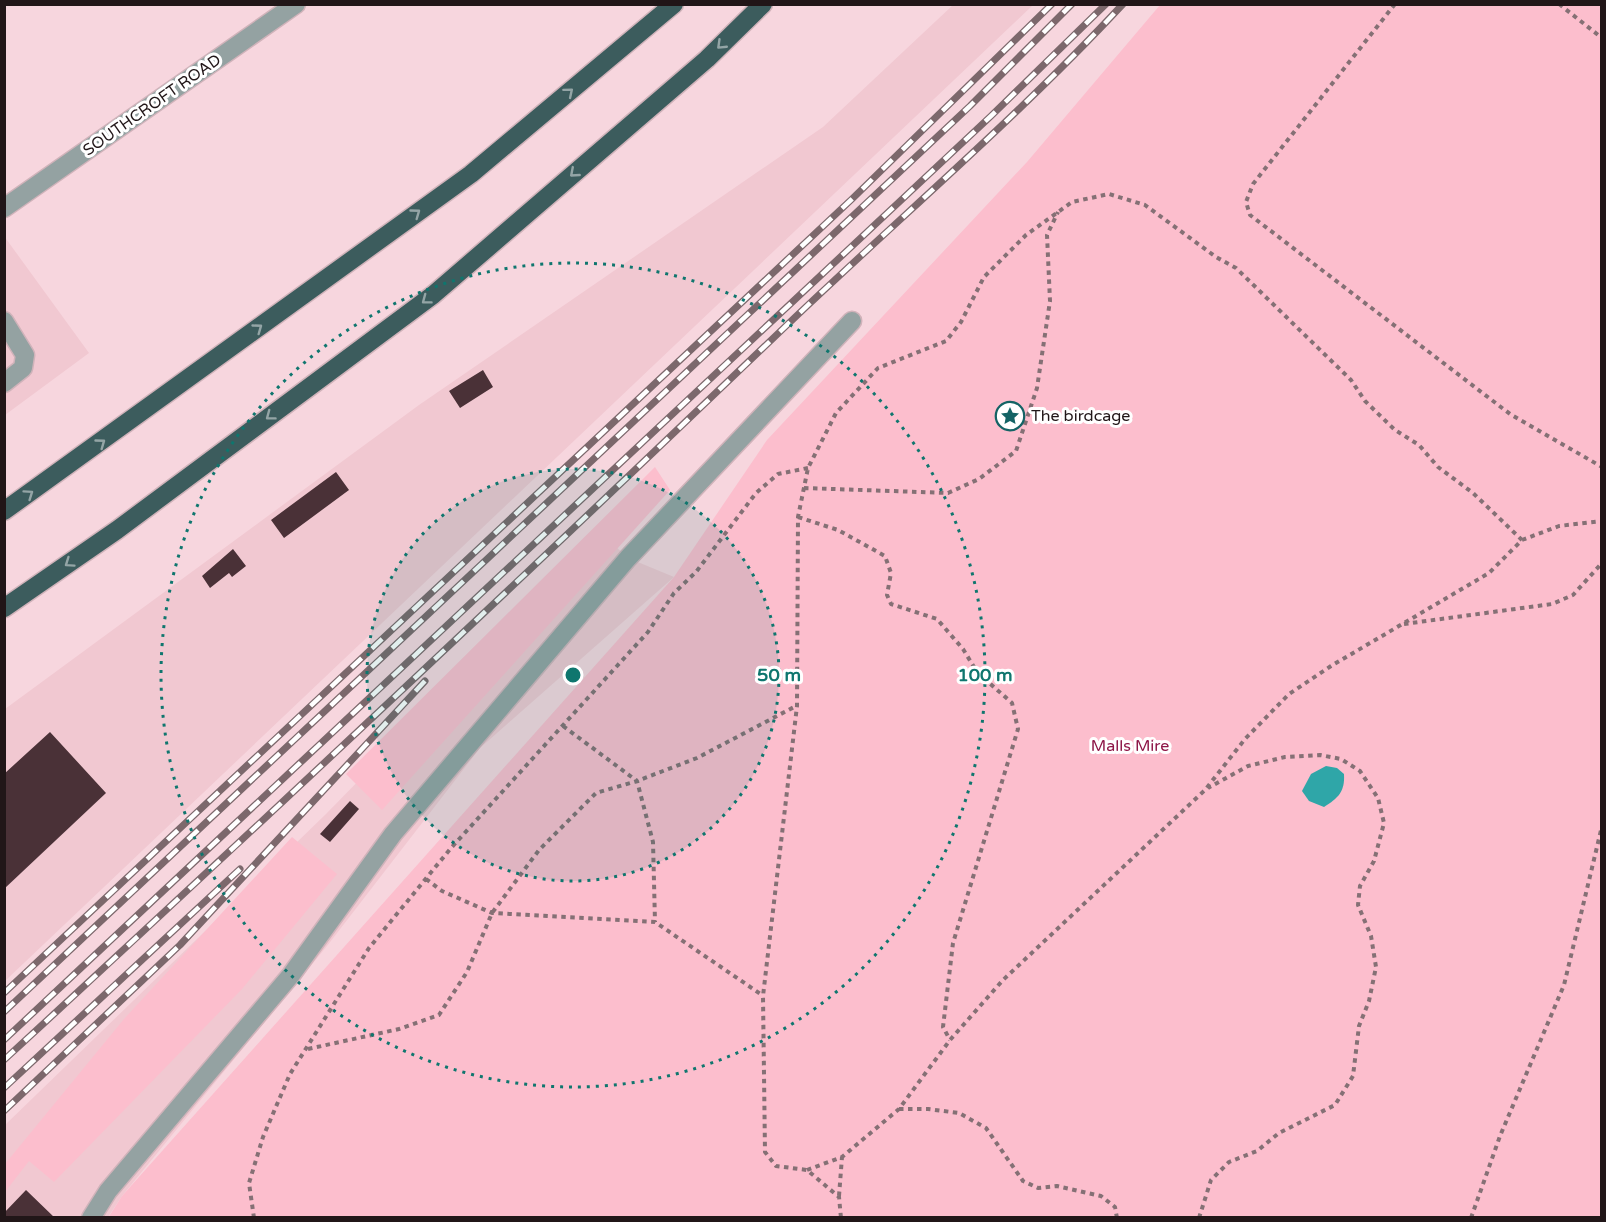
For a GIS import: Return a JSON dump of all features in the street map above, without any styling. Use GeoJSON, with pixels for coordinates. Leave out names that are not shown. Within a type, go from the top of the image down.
{"type":"FeatureCollection","features":[{"type":"Feature","properties":{"kind":"highway"},"geometry":{"type":"LineString","coordinates":[[4,511],[471,174],[674,4]]}},
{"type":"Feature","properties":{"kind":"highway"},"geometry":{"type":"LineString","coordinates":[[4,608],[117,530],[433,295],[698,67],[764,4]]}},
{"type":"Feature","properties":{"kind":"street","name":"SOUTHCROFT ROAD"},"geometry":{"type":"LineString","coordinates":[[6,207],[296,4]]}},
{"type":"Feature","properties":{"kind":"street"},"geometry":{"type":"LineString","coordinates":[[4,321],[25,355],[23,368],[4,383]]}},
{"type":"Feature","properties":{"kind":"street"},"geometry":{"type":"LineString","coordinates":[[91,1218],[108,1191],[291,975],[393,834],[628,558],[852,321]]}},
{"type":"Feature","properties":{"kind":"path"},"geometry":{"type":"LineString","coordinates":[[1395,4],[1253,184],[1246,202],[1250,215],[1510,414],[1602,467]]}},
{"type":"Feature","properties":{"kind":"path"},"geometry":{"type":"LineString","coordinates":[[1559,4],[1602,38]]}},
{"type":"Feature","properties":{"kind":"path"},"geometry":{"type":"LineString","coordinates":[[1522,540],[1473,493],[1438,467],[1419,445],[1388,422],[1365,400],[1351,380],[1236,268],[1216,257],[1145,205],[1109,194],[1072,202],[1026,235],[984,277],[961,322],[946,341],[878,368],[836,413],[808,468],[798,517],[797,706],[763,996],[765,1152],[776,1166],[807,1170],[842,1157],[899,1109],[950,1040],[1003,980],[1205,790],[1245,739],[1289,694],[1489,573],[1522,540],[1559,526],[1602,521]]}},
{"type":"Feature","properties":{"kind":"path"},"geometry":{"type":"LineString","coordinates":[[804,488],[948,493],[979,479],[1016,452],[1037,388],[1050,301],[1047,235],[1058,212]]}},
{"type":"Feature","properties":{"kind":"path"},"geometry":{"type":"LineString","coordinates":[[254,1218],[249,1184],[263,1137],[290,1074],[369,948],[426,879],[602,679],[648,632],[674,592],[696,572],[756,493],[778,474],[808,468]]}},
{"type":"Feature","properties":{"kind":"path"},"geometry":{"type":"LineString","coordinates":[[798,517],[838,530],[885,556],[891,573],[887,596],[891,604],[937,619],[963,649],[977,672],[1012,703],[1018,729],[954,943],[943,1027],[950,1040]]}},
{"type":"Feature","properties":{"kind":"path"},"geometry":{"type":"LineString","coordinates":[[1401,625],[1552,604],[1573,595],[1602,563]]}},
{"type":"Feature","properties":{"kind":"path"},"geometry":{"type":"LineString","coordinates":[[307,1049],[399,1029],[439,1015],[467,972],[492,914],[539,850],[596,793],[637,781],[697,758],[797,706]]}},
{"type":"Feature","properties":{"kind":"path"},"geometry":{"type":"LineString","coordinates":[[563,726],[637,781],[653,842],[655,922]]}},
{"type":"Feature","properties":{"kind":"path"},"geometry":{"type":"LineString","coordinates":[[1199,1218],[1211,1180],[1229,1162],[1257,1151],[1279,1132],[1335,1105],[1353,1076],[1359,1026],[1369,1001],[1376,967],[1371,936],[1358,905],[1360,886],[1374,861],[1384,823],[1378,798],[1360,771],[1341,759],[1320,755],[1285,757],[1248,766],[1205,790]]}},
{"type":"Feature","properties":{"kind":"path"},"geometry":{"type":"LineString","coordinates":[[1471,1218],[1500,1136],[1564,985],[1602,826]]}},
{"type":"Feature","properties":{"kind":"path"},"geometry":{"type":"LineString","coordinates":[[426,879],[442,891],[492,914],[655,922],[763,996]]}},
{"type":"Feature","properties":{"kind":"path"},"geometry":{"type":"LineString","coordinates":[[899,1109],[928,1109],[959,1113],[986,1128],[1023,1181],[1038,1188],[1057,1186],[1101,1196],[1115,1207],[1117,1218]]}},
{"type":"Feature","properties":{"kind":"path"},"geometry":{"type":"LineString","coordinates":[[841,1218],[839,1197],[842,1157]]}},
{"type":"Feature","properties":{"kind":"path"},"geometry":{"type":"LineString","coordinates":[[807,1170],[839,1197]]}},
{"type":"Feature","properties":{"kind":"shaded area"},"geometry":{"type":"Polygon","coordinates":[[[953,5],[1033,5],[5,981],[5,709],[419,405],[823,127],[953,5]]]}},
{"type":"Feature","properties":{"kind":"shaded area"},"geometry":{"type":"Polygon","coordinates":[[[4,236],[89,353],[5,415],[4,415],[4,236]]]}},
{"type":"Feature","properties":{"kind":"shaded area"},"geometry":{"type":"Polygon","coordinates":[[[601,533],[628,558],[674,577],[480,748],[327,946],[122,1196],[108,1217],[5,1218],[5,1125],[326,814],[601,533]]]}},
{"type":"Feature","properties":{"kind":"green space","name":"Malls Mire"},"geometry":{"type":"Polygon","coordinates":[[[1160,5],[1601,5],[1601,1217],[108,1218],[122,1196],[674,577],[767,440],[1027,162],[1160,5]]]}},
{"type":"Feature","properties":{"kind":"green space"},"geometry":{"type":"Polygon","coordinates":[[[655,467],[670,490],[382,810],[346,774],[655,467]]]}},
{"type":"Feature","properties":{"kind":"green space"},"geometry":{"type":"Polygon","coordinates":[[[292,837],[337,874],[242,989],[54,1182],[29,1161],[5,1192],[5,1164],[124,1019],[292,837]]]}},
{"type":"Feature","properties":{"kind":"water"},"geometry":{"type":"Polygon","coordinates":[[[1326,766],[1337,768],[1344,774],[1344,780],[1340,794],[1324,807],[1309,801],[1302,791],[1311,774],[1326,766]]]}},
{"type":"Feature","properties":{"kind":"building"},"geometry":{"type":"Polygon","coordinates":[[[483,370],[493,387],[460,408],[449,391],[483,370]]]}},
{"type":"Feature","properties":{"kind":"building"},"geometry":{"type":"Polygon","coordinates":[[[336,472],[349,490],[284,538],[271,520],[336,472]]]}},
{"type":"Feature","properties":{"kind":"building"},"geometry":{"type":"Polygon","coordinates":[[[233,549],[246,566],[232,577],[229,573],[210,588],[202,576],[233,549]]]}},
{"type":"Feature","properties":{"kind":"building"},"geometry":{"type":"Polygon","coordinates":[[[50,732],[106,793],[4,889],[4,774],[50,732]]]}},
{"type":"Feature","properties":{"kind":"building"},"geometry":{"type":"Polygon","coordinates":[[[350,801],[359,809],[330,842],[320,834],[350,801]]]}},
{"type":"Feature","properties":{"kind":"building"},"geometry":{"type":"Polygon","coordinates":[[[26,1190],[55,1218],[4,1218],[4,1213],[26,1190]]]}},
{"type":"Feature","properties":{"kind":"railway"},"geometry":{"type":"LineString","coordinates":[[4,993],[852,199],[1052,4]]}},
{"type":"Feature","properties":{"kind":"railway"},"geometry":{"type":"LineString","coordinates":[[4,1012],[970,106],[1072,4]]}},
{"type":"Feature","properties":{"kind":"railway"},"geometry":{"type":"LineString","coordinates":[[4,1040],[991,116],[1106,4]]}},
{"type":"Feature","properties":{"kind":"railway"},"geometry":{"type":"LineString","coordinates":[[4,1060],[398,694],[830,284],[1000,127],[1123,4]]}},
{"type":"Feature","properties":{"kind":"railway"},"geometry":{"type":"LineString","coordinates":[[4,1111],[180,945],[425,681]]}},
{"type":"Feature","properties":{"kind":"railway"},"geometry":{"type":"LineString","coordinates":[[4,1088],[240,869]]}},
{"type":"Feature","properties":{"kind":"place","name":"The birdcage"},"geometry":{"type":"Point","coordinates":[1010,416]}}]}
